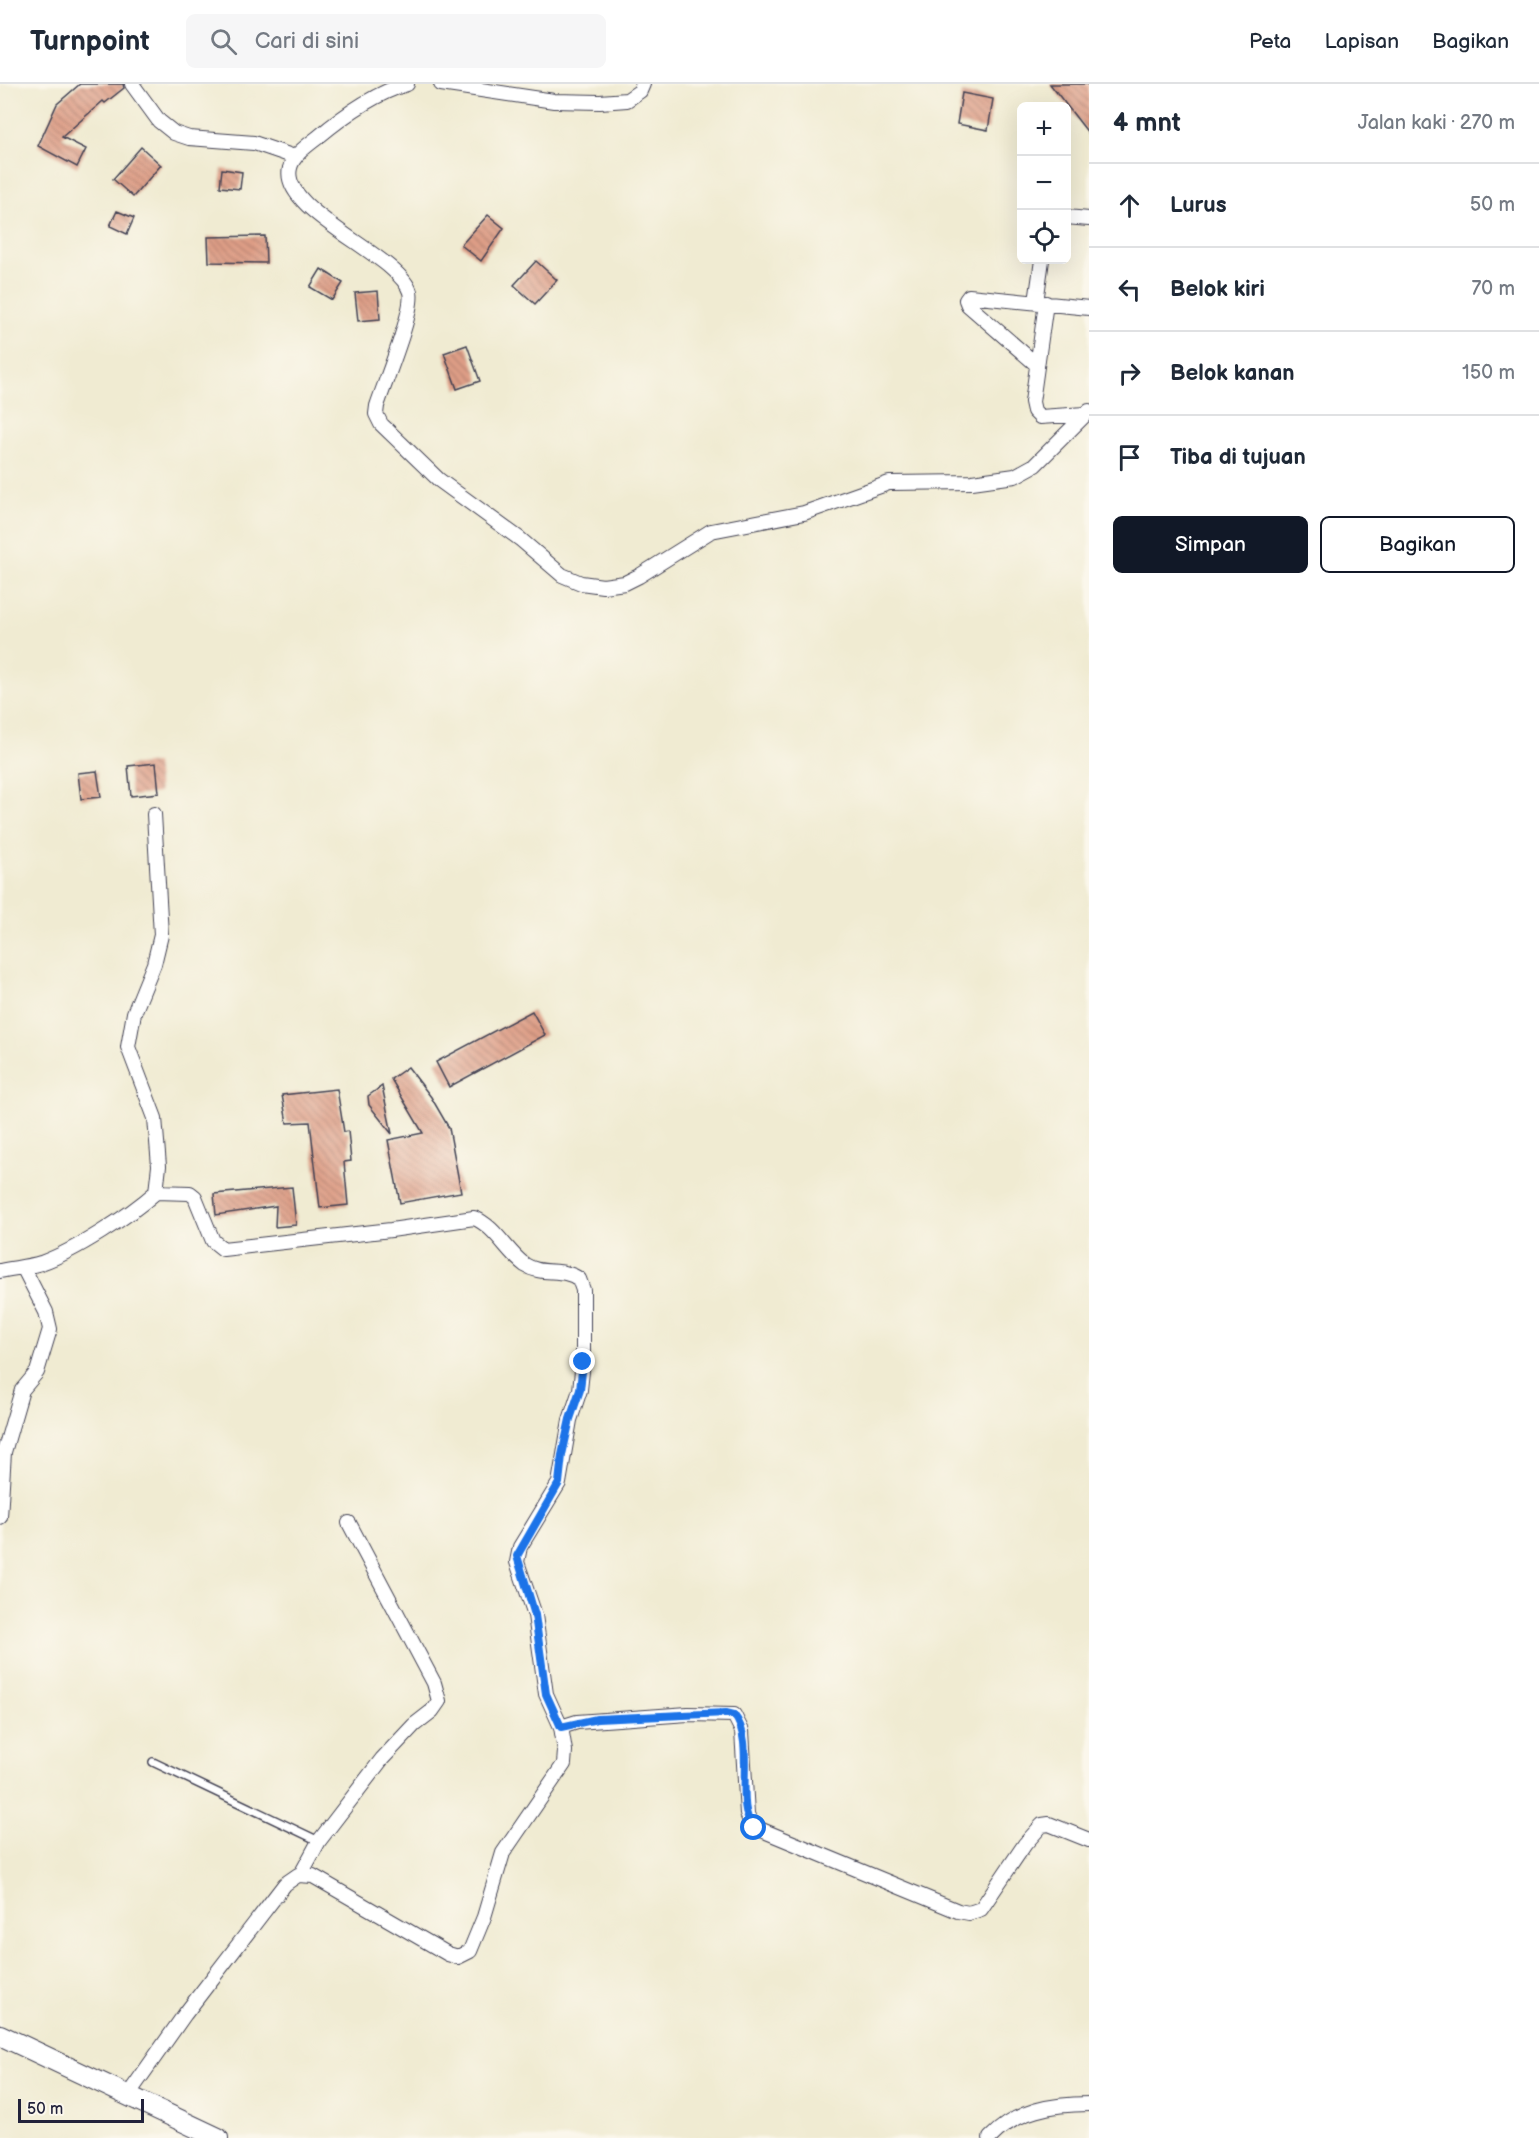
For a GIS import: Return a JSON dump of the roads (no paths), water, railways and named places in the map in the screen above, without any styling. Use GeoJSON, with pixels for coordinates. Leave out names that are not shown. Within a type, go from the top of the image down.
{"type":"FeatureCollection","features":[{"type":"Feature","properties":{"kind":"main road"},"geometry":{"type":"LineString","coordinates":[[0,2035],[218,2138]]}},
{"type":"Feature","properties":{"kind":"street"},"geometry":{"type":"LineString","coordinates":[[132,84],[159,121],[174,133],[189,138],[254,143],[296,157]]}},
{"type":"Feature","properties":{"kind":"street"},"geometry":{"type":"LineString","coordinates":[[407,84],[384,94],[335,123],[296,157],[290,165],[290,177],[307,204],[338,231],[398,272],[409,289],[410,307],[377,406],[378,420],[439,480],[485,511],[572,580],[603,586],[625,583],[711,531],[804,513],[889,483],[972,482],[1009,478],[1035,465],[1087,412]]}},
{"type":"Feature","properties":{"kind":"street"},"geometry":{"type":"LineString","coordinates":[[441,84],[554,101],[600,102],[627,100],[640,91],[643,84]]}},
{"type":"Feature","properties":{"kind":"street"},"geometry":{"type":"LineString","coordinates":[[1071,217],[1089,219]]}},
{"type":"Feature","properties":{"kind":"street"},"geometry":{"type":"LineString","coordinates":[[1042,264],[1037,365],[1032,402],[1034,411],[1040,417],[1087,412]]}},
{"type":"Feature","properties":{"kind":"street"},"geometry":{"type":"LineString","coordinates":[[1037,365],[966,300],[969,296],[1089,308]]}},
{"type":"Feature","properties":{"kind":"street"},"geometry":{"type":"LineString","coordinates":[[154,814],[160,935],[154,964],[134,1013],[128,1047],[155,1118],[159,1166],[156,1192]]}},
{"type":"Feature","properties":{"kind":"street"},"geometry":{"type":"LineString","coordinates":[[0,1271],[48,1260],[79,1243],[156,1192],[190,1193],[195,1197],[213,1241],[223,1249],[474,1218],[483,1223],[526,1265],[538,1270],[569,1273],[579,1279],[583,1290],[583,1362],[580,1390],[570,1419],[559,1483],[517,1556],[535,1615],[546,1694],[561,1727],[566,1751],[564,1764],[503,1853],[475,1944],[465,1955],[458,1957],[448,1954],[313,1876],[301,1874]]}},
{"type":"Feature","properties":{"kind":"street"},"geometry":{"type":"LineString","coordinates":[[0,1517],[4,1452],[22,1390],[37,1372],[50,1329],[46,1312],[23,1267]]}},
{"type":"Feature","properties":{"kind":"street"},"geometry":{"type":"LineString","coordinates":[[128,2095],[185,2014],[245,1935],[285,1884],[301,1874],[319,1841],[382,1760],[414,1725],[432,1712],[439,1701],[434,1683],[349,1523]]}},
{"type":"Feature","properties":{"kind":"street"},"geometry":{"type":"LineString","coordinates":[[561,1727],[597,1719],[731,1714],[739,1721],[742,1731],[747,1814],[752,1826],[958,1911],[969,1913],[981,1909],[1024,1844],[1042,1825],[1049,1824],[1089,1840]]}},
{"type":"Feature","properties":{"kind":"street"},"geometry":{"type":"LineString","coordinates":[[990,2138],[1014,2118],[1030,2112],[1089,2104]]}},
{"type":"Feature","properties":{"kind":"lane"},"geometry":{"type":"LineString","coordinates":[[153,1762],[319,1841]]}}]}
